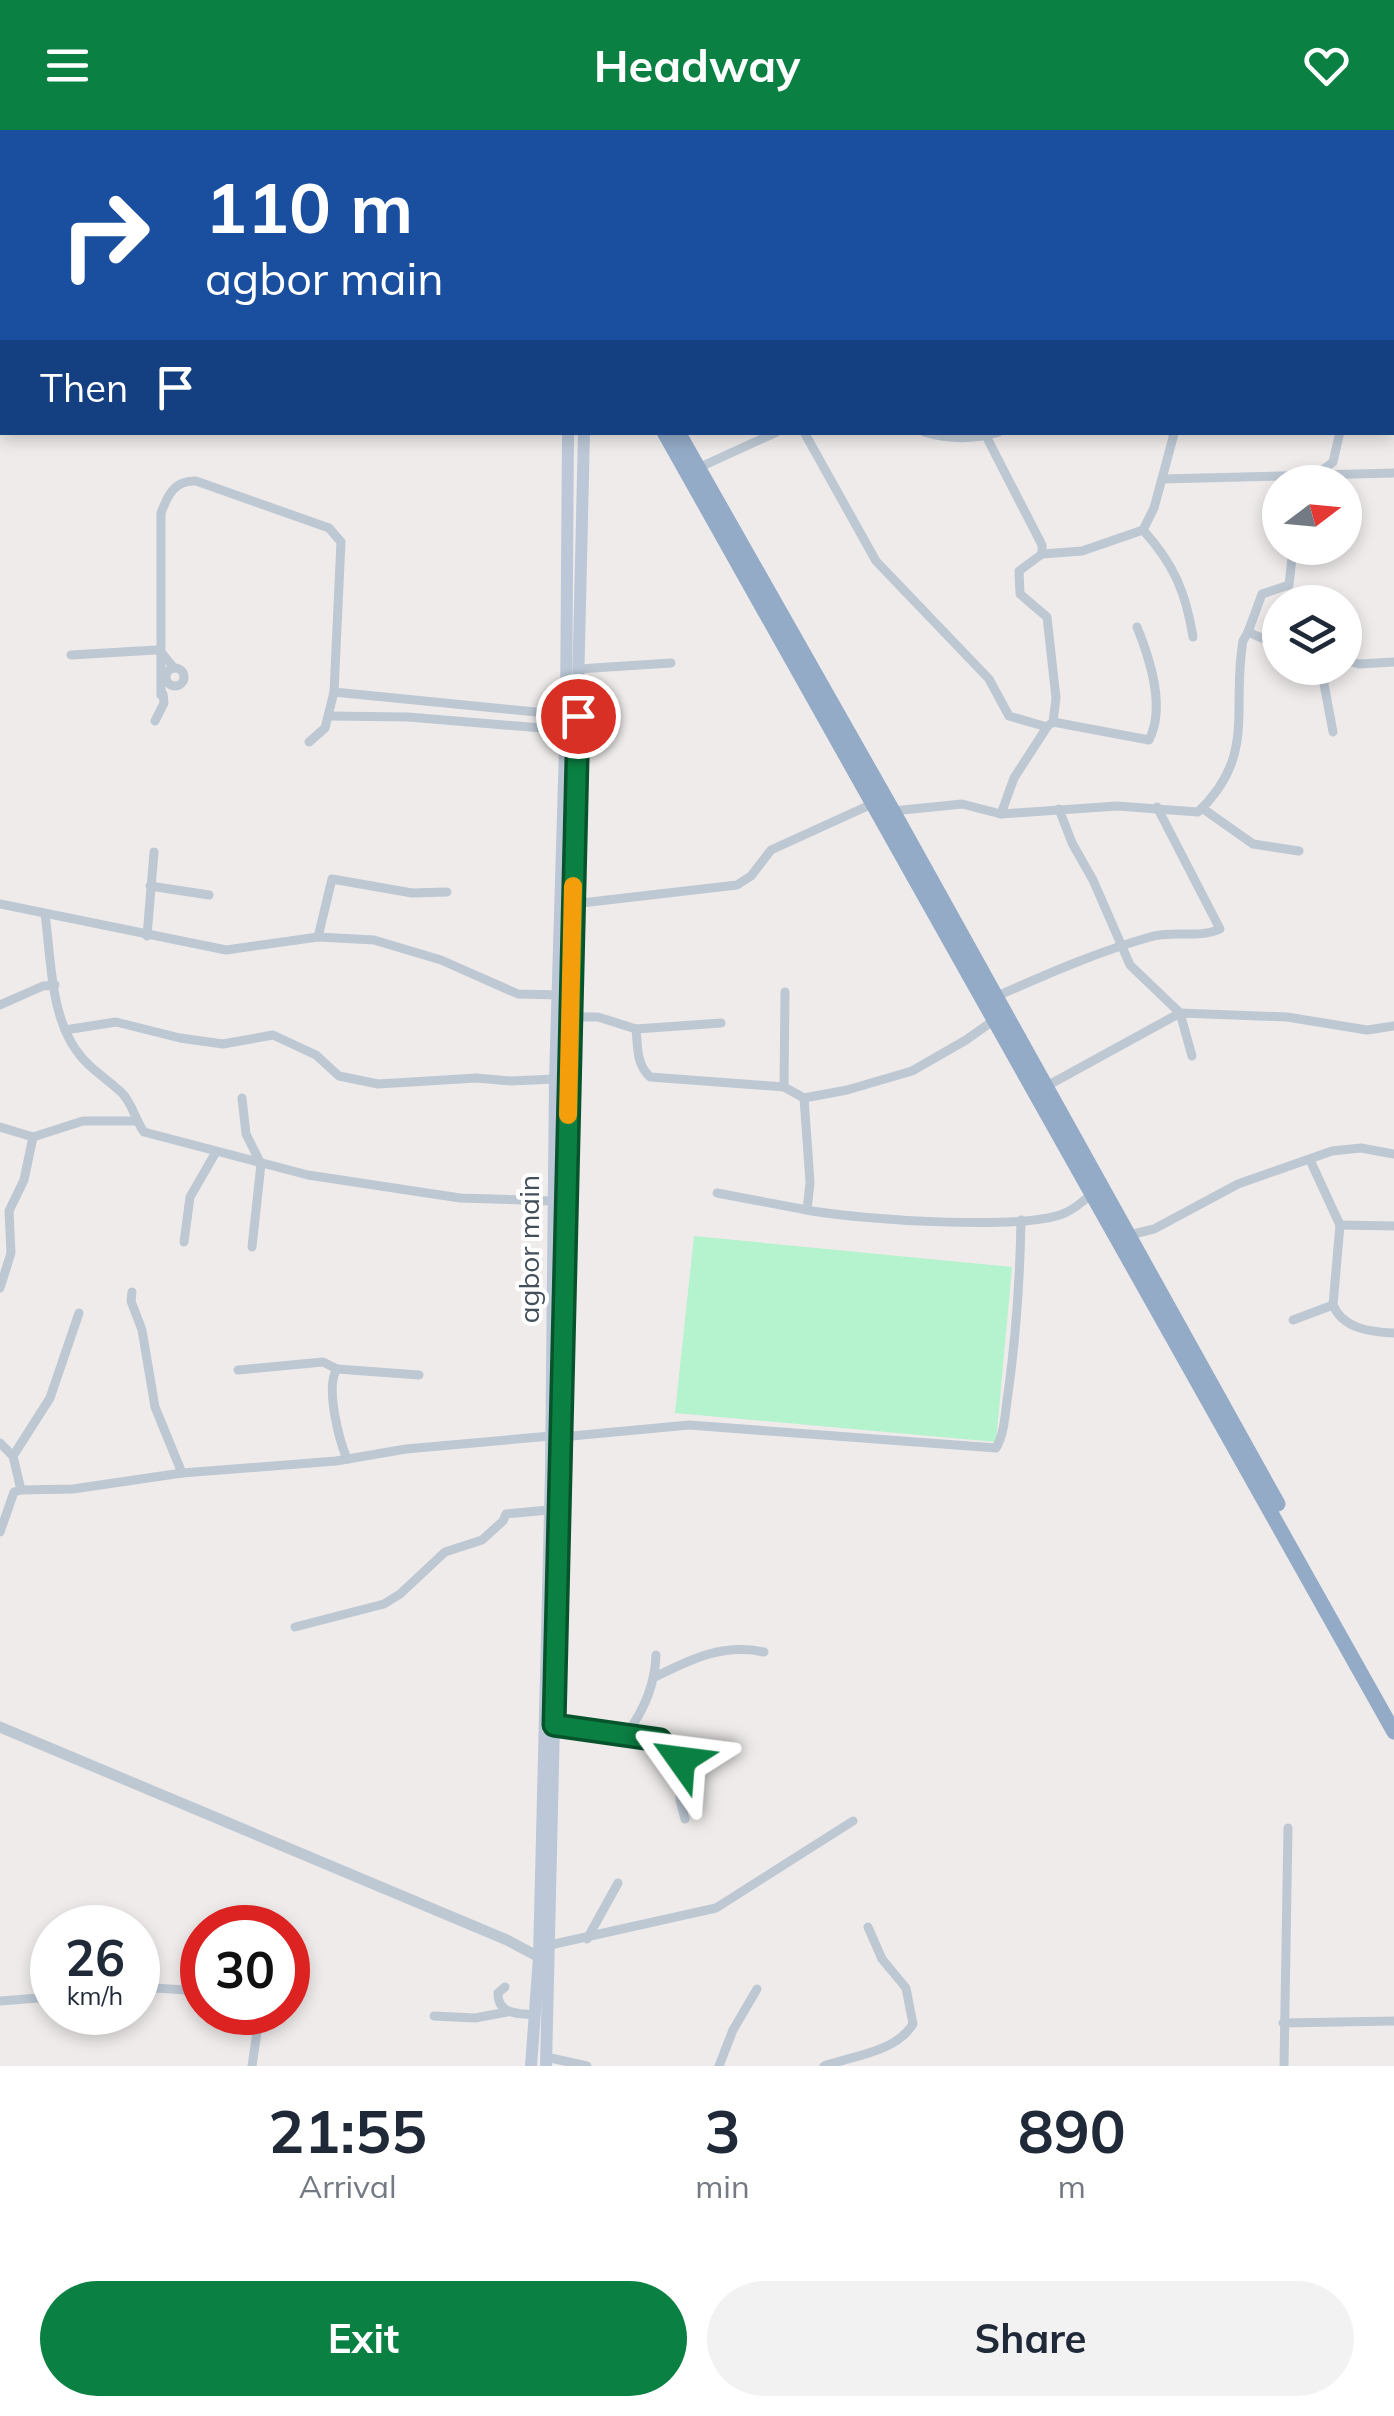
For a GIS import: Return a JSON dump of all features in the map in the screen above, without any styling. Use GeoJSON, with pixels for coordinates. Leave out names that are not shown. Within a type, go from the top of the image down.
{"type":"FeatureCollection","features":[{"type":"Feature","properties":{"kind":"highway"},"geometry":{"type":"LineString","coordinates":[[666,435],[872,804],[1045,1087],[1394,1714]]}},
{"type":"Feature","properties":{"kind":"highway"},"geometry":{"type":"LineString","coordinates":[[680,435],[996,997],[999,1017],[1092,1194],[1394,1732]]}},
{"type":"Feature","properties":{"kind":"main road","name":"agbor main"},"geometry":{"type":"LineString","coordinates":[[531,2066],[554,1725],[555,1079],[566,730],[568,435]]}},
{"type":"Feature","properties":{"kind":"main road","name":"agbor main"},"geometry":{"type":"LineString","coordinates":[[546,2061],[550,1945],[546,1834],[550,1510],[572,1018],[584,435]]}},
{"type":"Feature","properties":{"kind":"street"},"geometry":{"type":"LineString","coordinates":[[698,468],[770,435]]}},
{"type":"Feature","properties":{"kind":"street"},"geometry":{"type":"LineString","coordinates":[[806,435],[876,561],[989,679],[1009,716],[1149,740],[1154,730],[1154,690],[1150,659],[1137,628]]}},
{"type":"Feature","properties":{"kind":"street"},"geometry":{"type":"LineString","coordinates":[[934,435],[980,436],[1042,545],[1042,554]]}},
{"type":"Feature","properties":{"kind":"street"},"geometry":{"type":"LineString","coordinates":[[1144,530],[1174,435]]}},
{"type":"Feature","properties":{"kind":"street"},"geometry":{"type":"LineString","coordinates":[[1330,465],[1339,435]]}},
{"type":"Feature","properties":{"kind":"street"},"geometry":{"type":"LineString","coordinates":[[1362,475],[1394,473]]}},
{"type":"Feature","properties":{"kind":"street"},"geometry":{"type":"LineString","coordinates":[[1163,479],[1262,479]]}},
{"type":"Feature","properties":{"kind":"street"},"geometry":{"type":"LineString","coordinates":[[155,721],[164,703],[161,513],[174,487],[196,480],[334,532],[342,549],[330,716],[325,728],[309,742]]}},
{"type":"Feature","properties":{"kind":"street"},"geometry":{"type":"LineString","coordinates":[[1001,814],[1014,778],[1050,724],[1056,698],[1046,618],[1020,594],[1019,571],[1042,554],[1082,551],[1144,530]]}},
{"type":"Feature","properties":{"kind":"street"},"geometry":{"type":"LineString","coordinates":[[1144,530],[1186,595],[1193,637]]}},
{"type":"Feature","properties":{"kind":"street"},"geometry":{"type":"LineString","coordinates":[[893,811],[962,804],[1001,814],[1158,807],[1198,812],[1224,785],[1231,767],[1242,714],[1241,655],[1262,594],[1289,585],[1291,565]]}},
{"type":"Feature","properties":{"kind":"street"},"geometry":{"type":"LineString","coordinates":[[1248,632],[1262,638]]}},
{"type":"Feature","properties":{"kind":"street"},"geometry":{"type":"LineString","coordinates":[[71,655],[161,652]]}},
{"type":"Feature","properties":{"kind":"street"},"geometry":{"type":"LineString","coordinates":[[161,652],[174,668],[166,677],[173,686],[161,695]]}},
{"type":"Feature","properties":{"kind":"street"},"geometry":{"type":"LineString","coordinates":[[1362,664],[1394,662]]}},
{"type":"Feature","properties":{"kind":"street"},"geometry":{"type":"LineString","coordinates":[[578,668],[671,663]]}},
{"type":"Feature","properties":{"kind":"street"},"geometry":{"type":"LineString","coordinates":[[1324,685],[1333,732]]}},
{"type":"Feature","properties":{"kind":"street"},"geometry":{"type":"LineString","coordinates":[[334,692],[566,715]]}},
{"type":"Feature","properties":{"kind":"street"},"geometry":{"type":"LineString","coordinates":[[330,716],[408,716],[566,730]]}},
{"type":"Feature","properties":{"kind":"street"},"geometry":{"type":"LineString","coordinates":[[573,904],[737,886],[771,850],[872,804]]}},
{"type":"Feature","properties":{"kind":"street"},"geometry":{"type":"LineString","coordinates":[[996,997],[1086,957],[1155,935],[1211,933],[1220,928],[1158,807]]}},
{"type":"Feature","properties":{"kind":"street"},"geometry":{"type":"LineString","coordinates":[[1202,808],[1254,844],[1299,851]]}},
{"type":"Feature","properties":{"kind":"street"},"geometry":{"type":"LineString","coordinates":[[1060,809],[1130,965],[1180,1013],[1192,1056]]}},
{"type":"Feature","properties":{"kind":"street"},"geometry":{"type":"LineString","coordinates":[[147,936],[154,852]]}},
{"type":"Feature","properties":{"kind":"street"},"geometry":{"type":"LineString","coordinates":[[318,937],[332,879],[412,893],[447,892]]}},
{"type":"Feature","properties":{"kind":"street"},"geometry":{"type":"LineString","coordinates":[[150,886],[209,896]]}},
{"type":"Feature","properties":{"kind":"street"},"geometry":{"type":"LineString","coordinates":[[0,904],[226,950],[318,937],[374,940],[442,960],[518,994],[560,996]]}},
{"type":"Feature","properties":{"kind":"street"},"geometry":{"type":"LineString","coordinates":[[44,914],[65,1030],[76,1051],[108,1084],[123,1093],[144,1132],[308,1175],[460,1198],[554,1201]]}},
{"type":"Feature","properties":{"kind":"street"},"geometry":{"type":"LineString","coordinates":[[0,1004],[55,984]]}},
{"type":"Feature","properties":{"kind":"street"},"geometry":{"type":"LineString","coordinates":[[784,1087],[785,992]]}},
{"type":"Feature","properties":{"kind":"street"},"geometry":{"type":"LineString","coordinates":[[1045,1087],[1180,1013],[1287,1017],[1367,1030],[1394,1026]]}},
{"type":"Feature","properties":{"kind":"street"},"geometry":{"type":"LineString","coordinates":[[572,1018],[598,1017],[636,1030],[721,1023]]}},
{"type":"Feature","properties":{"kind":"street"},"geometry":{"type":"LineString","coordinates":[[636,1030],[639,1061],[650,1077],[784,1087],[804,1098],[912,1071],[999,1017]]}},
{"type":"Feature","properties":{"kind":"street"},"geometry":{"type":"LineString","coordinates":[[65,1030],[116,1022],[223,1044],[272,1035],[316,1056],[338,1076],[378,1084],[476,1078],[555,1079]]}},
{"type":"Feature","properties":{"kind":"street"},"geometry":{"type":"LineString","coordinates":[[242,1098],[246,1134],[261,1164],[252,1247]]}},
{"type":"Feature","properties":{"kind":"street"},"geometry":{"type":"LineString","coordinates":[[804,1098],[810,1182],[806,1210]]}},
{"type":"Feature","properties":{"kind":"street"},"geometry":{"type":"LineString","coordinates":[[0,1128],[33,1137],[83,1121],[136,1121]]}},
{"type":"Feature","properties":{"kind":"street"},"geometry":{"type":"LineString","coordinates":[[0,1288],[11,1253],[9,1211],[24,1180],[33,1137]]}},
{"type":"Feature","properties":{"kind":"street"},"geometry":{"type":"LineString","coordinates":[[1129,1236],[1154,1228],[1238,1184],[1344,1148],[1394,1154]]}},
{"type":"Feature","properties":{"kind":"street"},"geometry":{"type":"LineString","coordinates":[[184,1242],[190,1196],[216,1152]]}},
{"type":"Feature","properties":{"kind":"street"},"geometry":{"type":"LineString","coordinates":[[1310,1160],[1340,1225],[1333,1305],[1336,1314],[1364,1332],[1394,1333]]}},
{"type":"Feature","properties":{"kind":"street"},"geometry":{"type":"LineString","coordinates":[[717,1193],[806,1210],[887,1219],[1021,1220],[1065,1214],[1092,1194]]}},
{"type":"Feature","properties":{"kind":"street"},"geometry":{"type":"LineString","coordinates":[[0,1532],[14,1492],[21,1490],[73,1489],[182,1473],[347,1460],[406,1449],[556,1436],[689,1425],[996,1448],[1013,1360],[1021,1220]]}},
{"type":"Feature","properties":{"kind":"street"},"geometry":{"type":"LineString","coordinates":[[1340,1225],[1394,1226]]}},
{"type":"Feature","properties":{"kind":"street"},"geometry":{"type":"LineString","coordinates":[[132,1292],[130,1301],[142,1330],[155,1407],[182,1473]]}},
{"type":"Feature","properties":{"kind":"street"},"geometry":{"type":"LineString","coordinates":[[1294,1320],[1333,1305]]}},
{"type":"Feature","properties":{"kind":"street"},"geometry":{"type":"LineString","coordinates":[[13,1456],[50,1398],[78,1314]]}},
{"type":"Feature","properties":{"kind":"street"},"geometry":{"type":"LineString","coordinates":[[238,1370],[323,1362],[337,1369],[419,1375]]}},
{"type":"Feature","properties":{"kind":"street"},"geometry":{"type":"LineString","coordinates":[[337,1369],[331,1384],[339,1440],[347,1460]]}},
{"type":"Feature","properties":{"kind":"street"},"geometry":{"type":"LineString","coordinates":[[0,1443],[13,1456],[21,1490]]}},
{"type":"Feature","properties":{"kind":"street"},"geometry":{"type":"LineString","coordinates":[[295,1627],[384,1604],[445,1552],[482,1540],[506,1514],[550,1510]]}},
{"type":"Feature","properties":{"kind":"street"},"geometry":{"type":"LineString","coordinates":[[656,1678],[718,1651],[734,1648],[764,1652]]}},
{"type":"Feature","properties":{"kind":"street"},"geometry":{"type":"LineString","coordinates":[[627,1734],[640,1716],[656,1678],[656,1654]]}},
{"type":"Feature","properties":{"kind":"street"},"geometry":{"type":"LineString","coordinates":[[554,1725],[660,1740],[681,1760],[680,1800],[685,1819]]}},
{"type":"Feature","properties":{"kind":"street"},"geometry":{"type":"LineString","coordinates":[[0,1727],[507,1940],[539,1957]]}},
{"type":"Feature","properties":{"kind":"street"},"geometry":{"type":"LineString","coordinates":[[550,1945],[716,1908],[852,1821]]}},
{"type":"Feature","properties":{"kind":"street"},"geometry":{"type":"LineString","coordinates":[[1284,2066],[1288,1828]]}},
{"type":"Feature","properties":{"kind":"street"},"geometry":{"type":"LineString","coordinates":[[587,1939],[618,1883]]}},
{"type":"Feature","properties":{"kind":"street"},"geometry":{"type":"LineString","coordinates":[[824,2066],[894,2043],[913,2024],[906,1988],[882,1958],[868,1927]]}},
{"type":"Feature","properties":{"kind":"street"},"geometry":{"type":"LineString","coordinates":[[505,1987],[497,1998],[507,2012]]}},
{"type":"Feature","properties":{"kind":"street"},"geometry":{"type":"LineString","coordinates":[[719,2066],[733,2030],[757,1989]]}},
{"type":"Feature","properties":{"kind":"street"},"geometry":{"type":"LineString","coordinates":[[0,2001],[30,1999]]}},
{"type":"Feature","properties":{"kind":"street"},"geometry":{"type":"LineString","coordinates":[[434,2016],[534,2014]]}},
{"type":"Feature","properties":{"kind":"street"},"geometry":{"type":"LineString","coordinates":[[1283,2023],[1394,2021]]}},
{"type":"Feature","properties":{"kind":"street"},"geometry":{"type":"LineString","coordinates":[[252,2066],[257,2035]]}},
{"type":"Feature","properties":{"kind":"street"},"geometry":{"type":"LineString","coordinates":[[546,2061],[587,2066]]}},
{"type":"Feature","properties":{"kind":"green space"},"geometry":{"type":"Polygon","coordinates":[[[694,1236],[1012,1267],[996,1442],[675,1413],[694,1236]]]}},
{"type":"Feature","properties":{"kind":"slow traffic"},"geometry":{"type":"LineString","coordinates":[[568,1115],[573,886]]}},
{"type":"Feature","properties":{"kind":"route"},"geometry":{"type":"LineString","coordinates":[[578,716],[554,1725],[660,1740],[681,1760]]}}]}
